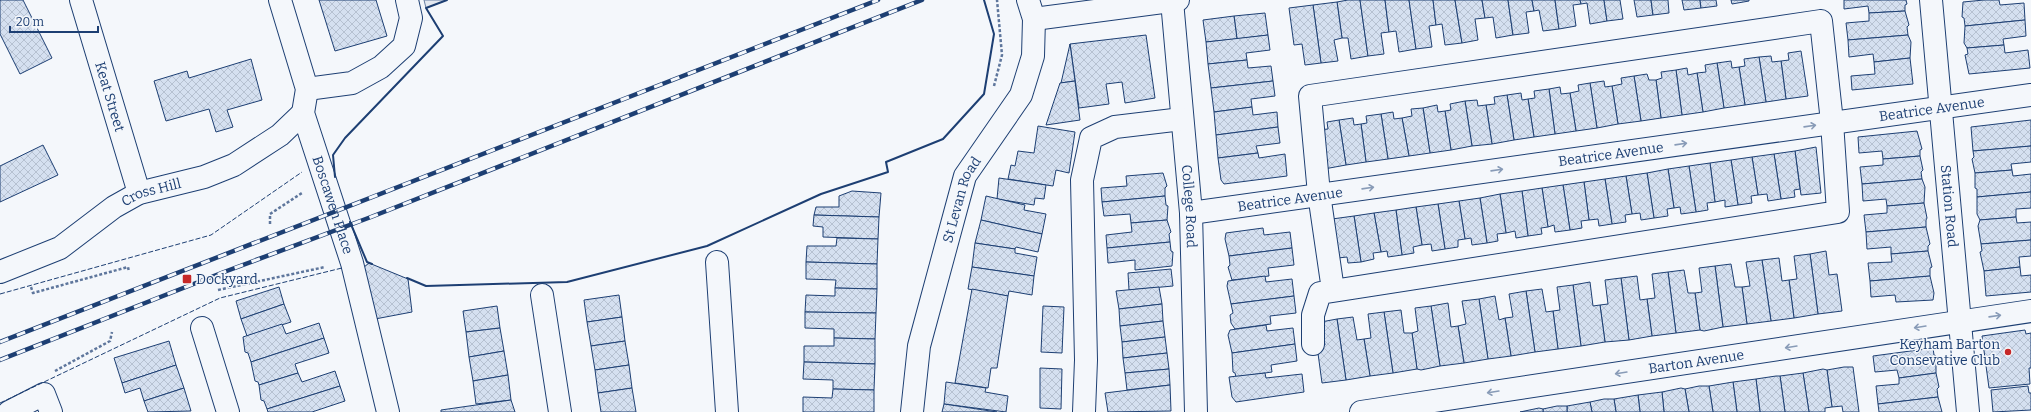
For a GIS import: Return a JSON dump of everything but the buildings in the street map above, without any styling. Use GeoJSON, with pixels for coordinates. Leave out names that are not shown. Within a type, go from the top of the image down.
{"type":"FeatureCollection","features":[{"type":"Feature","properties":{"kind":"street","name":"Keat Street"},"geometry":{"type":"LineString","coordinates":[[81,0],[140,193]]}},
{"type":"Feature","properties":{"kind":"street","name":"Boscawen Place"},"geometry":{"type":"LineString","coordinates":[[280,0],[307,89],[303,113],[352,263],[388,412]]}},
{"type":"Feature","properties":{"kind":"street"},"geometry":{"type":"LineString","coordinates":[[307,89],[352,83],[381,67],[404,46],[411,18],[406,0]]}},
{"type":"Feature","properties":{"kind":"street"},"geometry":{"type":"LineString","coordinates":[[1031,9],[1175,0]]}},
{"type":"Feature","properties":{"kind":"street","name":"College Road"},"geometry":{"type":"LineString","coordinates":[[1175,0],[1182,118],[1191,212],[1196,412]]}},
{"type":"Feature","properties":{"kind":"street","name":"Station Road"},"geometry":{"type":"LineString","coordinates":[[1931,0],[1958,322],[1968,412]]}},
{"type":"Feature","properties":{"kind":"street","name":"St Levan Road"},"geometry":{"type":"LineString","coordinates":[[912,412],[920,346],[965,176],[1021,95],[1033,56],[1031,9]]}},
{"type":"Feature","properties":{"kind":"street"},"geometry":{"type":"LineString","coordinates":[[1313,344],[1313,315],[1320,293],[1838,212],[1832,122],[1821,21],[1310,96],[1319,194],[1333,290]]}},
{"type":"Feature","properties":{"kind":"street","name":"Beatrice Avenue"},"geometry":{"type":"LineString","coordinates":[[1191,212],[2031,95]]}},
{"type":"Feature","properties":{"kind":"street","name":"Cross Hill"},"geometry":{"type":"LineString","coordinates":[[0,272],[60,248],[114,207],[140,193],[204,177],[234,165],[280,135],[303,113]]}},
{"type":"Feature","properties":{"kind":"street"},"geometry":{"type":"LineString","coordinates":[[1084,412],[1086,360],[1082,180],[1091,138],[1115,127],[1182,118]]}},
{"type":"Feature","properties":{"kind":"street"},"geometry":{"type":"LineString","coordinates":[[717,262],[727,412]]}},
{"type":"Feature","properties":{"kind":"street"},"geometry":{"type":"LineString","coordinates":[[542,295],[560,412]]}},
{"type":"Feature","properties":{"kind":"street","name":"Barton Avenue"},"geometry":{"type":"LineString","coordinates":[[1361,412],[2031,311]]}},
{"type":"Feature","properties":{"kind":"street"},"geometry":{"type":"LineString","coordinates":[[202,328],[228,412]]}},
{"type":"Feature","properties":{"kind":"street"},"geometry":{"type":"LineString","coordinates":[[9,412],[48,403]]}},
{"type":"Feature","properties":{"kind":"path"},"geometry":{"type":"LineString","coordinates":[[993,90],[1002,55],[996,0]]}},
{"type":"Feature","properties":{"kind":"path"},"geometry":{"type":"LineString","coordinates":[[270,224],[270,214],[287,203]]}},
{"type":"Feature","properties":{"kind":"path"},"geometry":{"type":"LineString","coordinates":[[23,264],[33,292],[128,267],[129,272]]}},
{"type":"Feature","properties":{"kind":"path"},"geometry":{"type":"LineString","coordinates":[[218,290],[301,272]]}},
{"type":"Feature","properties":{"kind":"path"},"geometry":{"type":"LineString","coordinates":[[48,403],[39,380],[110,341],[112,332]]}},
{"type":"Feature","properties":{"kind":"shaded area"},"geometry":{"type":"Polygon","coordinates":[[[424,0],[447,0],[426,8],[424,0]]]}},
{"type":"Feature","properties":{"kind":"railway"},"geometry":{"type":"LineString","coordinates":[[0,342],[878,0]]}},
{"type":"Feature","properties":{"kind":"railway"},"geometry":{"type":"LineString","coordinates":[[0,360],[224,272],[371,217],[922,0]]}},
{"type":"Feature","properties":{"kind":"fence"},"geometry":{"type":"LineString","coordinates":[[0,294],[211,235],[302,172]]}},
{"type":"Feature","properties":{"kind":"fence"},"geometry":{"type":"LineString","coordinates":[[0,403],[220,298],[342,268]]}},
{"type":"Feature","properties":{"kind":"wall"},"geometry":{"type":"LineString","coordinates":[[335,177],[333,155],[345,138],[443,36],[426,8],[447,0]]}},
{"type":"Feature","properties":{"kind":"wall"},"geometry":{"type":"LineString","coordinates":[[407,278],[426,286],[567,282],[707,246],[821,194],[888,172],[886,162],[943,139],[984,94],[994,34],[984,0]]}},
{"type":"Feature","properties":{"kind":"wall"},"geometry":{"type":"LineString","coordinates":[[350,222],[367,262],[372,264]]}},
{"type":"Feature","properties":{"kind":"place","name":"Dockyard"},"geometry":{"type":"Point","coordinates":[187,279]}},
{"type":"Feature","properties":{"kind":"place","name":"Keyham Barton Consevative Club"},"geometry":{"type":"Point","coordinates":[2008,352]}}]}
